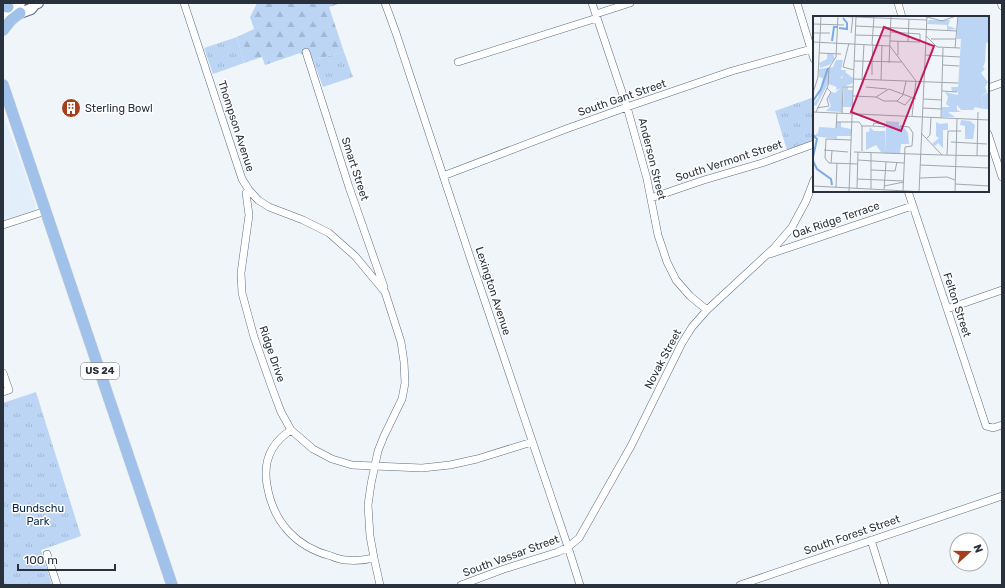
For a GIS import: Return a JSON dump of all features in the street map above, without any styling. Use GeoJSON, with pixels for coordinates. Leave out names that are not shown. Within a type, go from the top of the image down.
{"type":"FeatureCollection","features":[{"type":"Feature","properties":{"kind":"main road"},"geometry":{"type":"LineString","coordinates":[[5,7],[30,9],[35,3]]}},
{"type":"Feature","properties":{"kind":"main road"},"geometry":{"type":"LineString","coordinates":[[3,19],[20,8]]}},
{"type":"Feature","properties":{"kind":"main road"},"geometry":{"type":"LineString","coordinates":[[3,30],[20,8]]}},
{"type":"Feature","properties":{"kind":"main road","name":"US 24"},"geometry":{"type":"LineString","coordinates":[[3,85],[172,585]]}},
{"type":"Feature","properties":{"kind":"street","name":"Thompson Avenue"},"geometry":{"type":"LineString","coordinates":[[184,3],[242,179],[249,190],[258,200],[269,207],[303,220],[329,233],[355,256],[385,292],[401,342],[405,383],[402,399],[378,451],[370,484],[368,505],[370,536],[380,585]]}},
{"type":"Feature","properties":{"kind":"street","name":"Lexington Avenue"},"geometry":{"type":"LineString","coordinates":[[386,3],[580,585]]}},
{"type":"Feature","properties":{"kind":"street","name":"Anderson Street"},"geometry":{"type":"LineString","coordinates":[[592,3],[628,107],[647,179],[658,235],[667,262],[676,280],[685,291],[706,310]]}},
{"type":"Feature","properties":{"kind":"street"},"geometry":{"type":"LineString","coordinates":[[458,62],[597,16],[630,3]]}},
{"type":"Feature","properties":{"kind":"street"},"geometry":{"type":"LineString","coordinates":[[797,3],[813,56]]}},
{"type":"Feature","properties":{"kind":"street"},"geometry":{"type":"LineString","coordinates":[[898,3],[902,16]]}},
{"type":"Feature","properties":{"kind":"street","name":"South Gant Street"},"geometry":{"type":"LineString","coordinates":[[443,176],[566,129],[732,71],[811,49]]}},
{"type":"Feature","properties":{"kind":"street","name":"Smart Street"},"geometry":{"type":"LineString","coordinates":[[306,52],[385,292]]}},
{"type":"Feature","properties":{"kind":"street"},"geometry":{"type":"LineString","coordinates":[[989,88],[1002,83]]}},
{"type":"Feature","properties":{"kind":"street"},"geometry":{"type":"LineString","coordinates":[[989,137],[1002,177]]}},
{"type":"Feature","properties":{"kind":"street","name":"South Vermont Street"},"geometry":{"type":"LineString","coordinates":[[650,198],[762,163],[813,144]]}},
{"type":"Feature","properties":{"kind":"street","name":"Novak Street"},"geometry":{"type":"LineString","coordinates":[[568,547],[578,538],[631,446],[682,343],[692,327],[706,310],[774,248],[792,227],[806,201],[813,183]]}},
{"type":"Feature","properties":{"kind":"street","name":"Ridge Drive"},"geometry":{"type":"LineString","coordinates":[[249,190],[246,193],[249,215],[241,273],[242,293],[254,337],[272,388],[281,412],[291,430],[313,449],[332,459],[352,465],[422,468],[450,465],[477,459],[532,442]]}},
{"type":"Feature","properties":{"kind":"street","name":"Felton Street"},"geometry":{"type":"LineString","coordinates":[[908,192],[986,426],[993,428],[1002,425]]}},
{"type":"Feature","properties":{"kind":"street","name":"Oak Ridge Terrace"},"geometry":{"type":"LineString","coordinates":[[767,255],[912,206]]}},
{"type":"Feature","properties":{"kind":"street"},"geometry":{"type":"LineString","coordinates":[[3,225],[46,211]]}},
{"type":"Feature","properties":{"kind":"street"},"geometry":{"type":"LineString","coordinates":[[947,309],[1002,290]]}},
{"type":"Feature","properties":{"kind":"street"},"geometry":{"type":"LineString","coordinates":[[3,374],[9,390],[3,392]]}},
{"type":"Feature","properties":{"kind":"street"},"geometry":{"type":"LineString","coordinates":[[291,430],[284,435],[276,445],[269,456],[266,465],[266,478],[269,494],[280,522],[286,530],[298,540],[323,554],[345,560],[364,560],[374,558]]}},
{"type":"Feature","properties":{"kind":"street","name":"South Forest Street"},"geometry":{"type":"LineString","coordinates":[[740,585],[1002,496]]}},
{"type":"Feature","properties":{"kind":"street"},"geometry":{"type":"LineString","coordinates":[[871,540],[885,585]]}},
{"type":"Feature","properties":{"kind":"street","name":"South Vassar Street"},"geometry":{"type":"LineString","coordinates":[[462,585],[504,569],[558,552],[568,547]]}},
{"type":"Feature","properties":{"kind":"street"},"geometry":{"type":"LineString","coordinates":[[47,554],[57,585]]}},
{"type":"Feature","properties":{"kind":"shaded area"},"geometry":{"type":"Polygon","coordinates":[[[3,115],[22,164],[36,209],[33,213],[3,221],[3,115]]]}},
{"type":"Feature","properties":{"kind":"green space"},"geometry":{"type":"Polygon","coordinates":[[[257,3],[341,3],[329,7],[344,52],[313,60],[300,53],[265,65],[262,57],[244,63],[237,37],[254,29],[250,17],[257,3]]]}},
{"type":"Feature","properties":{"kind":"green space"},"geometry":{"type":"Polygon","coordinates":[[[237,37],[244,63],[213,74],[204,48],[237,37]]]}},
{"type":"Feature","properties":{"kind":"green space"},"geometry":{"type":"Polygon","coordinates":[[[344,52],[353,77],[323,87],[313,60],[344,52]]]}},
{"type":"Feature","properties":{"kind":"green space"},"geometry":{"type":"Polygon","coordinates":[[[813,97],[813,141],[787,150],[775,111],[813,97]]]}},
{"type":"Feature","properties":{"kind":"green space","name":"Bundschu Park"},"geometry":{"type":"Polygon","coordinates":[[[36,392],[81,536],[41,550],[52,585],[3,585],[3,403],[36,392]]]}},
{"type":"Feature","properties":{"kind":"place","name":"Sterling Bowl"},"geometry":{"type":"Point","coordinates":[71,108]}}]}
